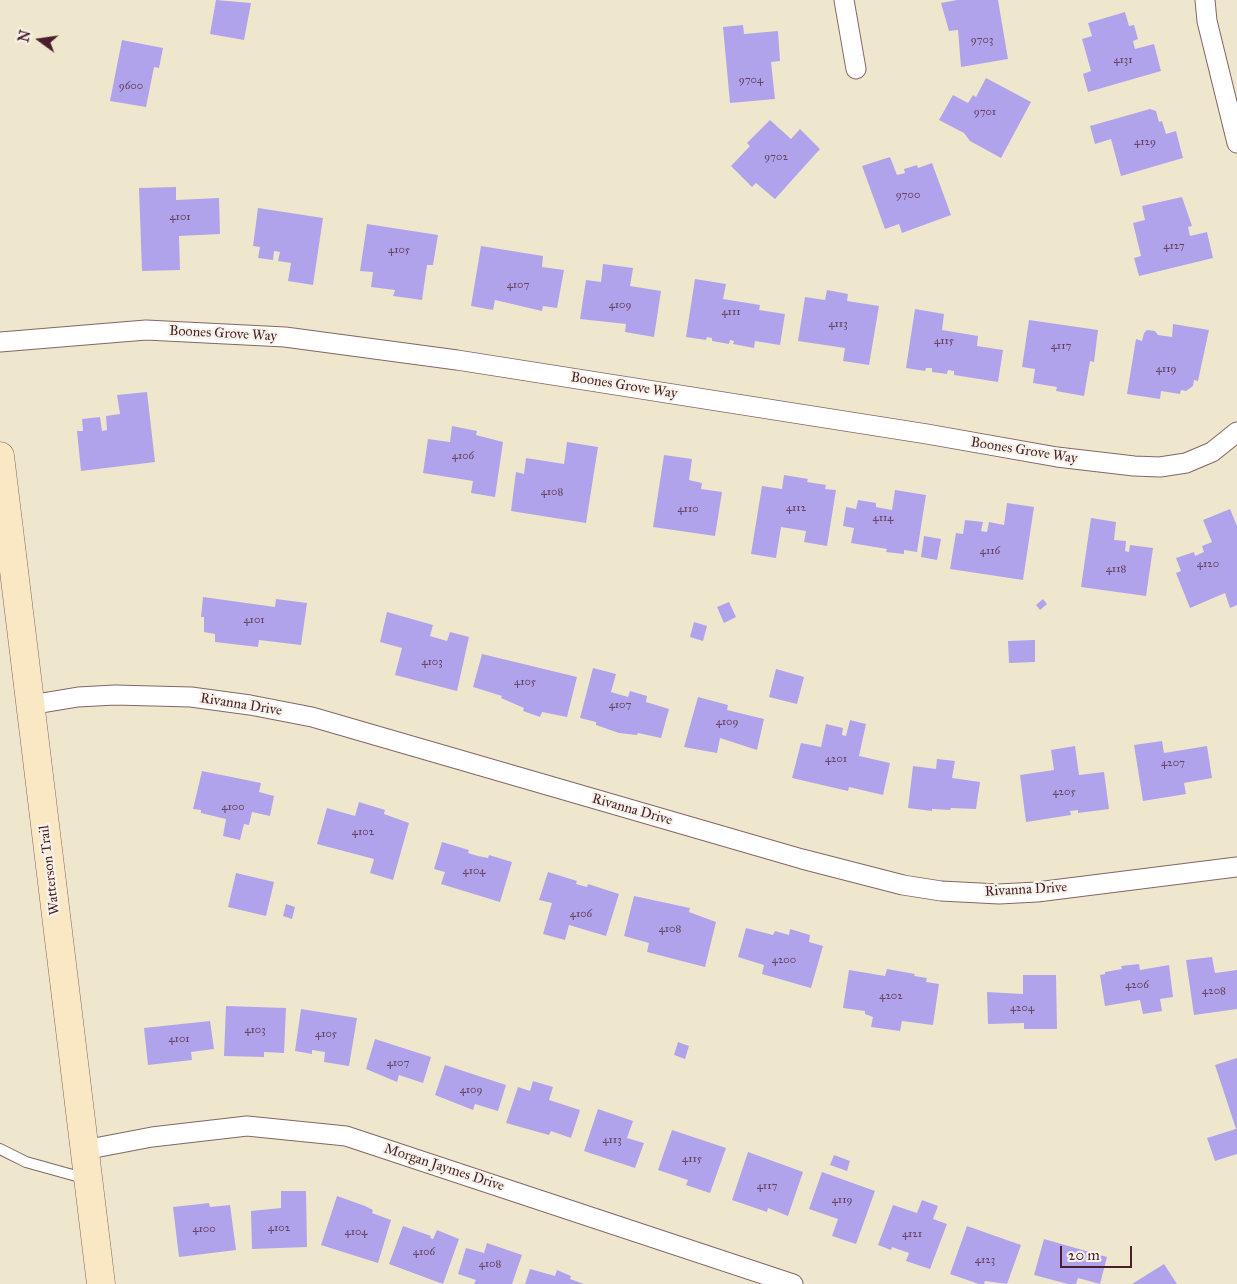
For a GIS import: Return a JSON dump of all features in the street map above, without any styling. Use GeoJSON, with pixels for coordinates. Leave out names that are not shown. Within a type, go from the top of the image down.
{"type":"FeatureCollection","features":[{"type":"Feature","properties":{"kind":"main road","name":"Watterson Trail"},"geometry":{"type":"LineString","coordinates":[[0,456],[101,1284]]}},
{"type":"Feature","properties":{"kind":"street"},"geometry":{"type":"LineString","coordinates":[[844,0],[856,69]]}},
{"type":"Feature","properties":{"kind":"street"},"geometry":{"type":"LineString","coordinates":[[1205,0],[1207,21],[1237,143]]}},
{"type":"Feature","properties":{"kind":"street","name":"Boones Grove Way"},"geometry":{"type":"LineString","coordinates":[[0,342],[146,330],[285,337],[457,360],[917,432],[1057,457],[1134,466],[1160,467],[1186,463],[1212,452],[1237,432]]}},
{"type":"Feature","properties":{"kind":"street","name":"Rivanna Drive"},"geometry":{"type":"LineString","coordinates":[[30,705],[78,697],[115,695],[191,697],[250,705],[312,717],[802,859],[903,885],[941,891],[999,894],[1037,892],[1237,867]]}},
{"type":"Feature","properties":{"kind":"street","name":"Morgan Jaymes Drive"},"geometry":{"type":"LineString","coordinates":[[84,1150],[152,1136],[247,1126],[346,1136],[793,1284]]}},
{"type":"Feature","properties":{"kind":"lane"},"geometry":{"type":"LineString","coordinates":[[0,1149],[26,1162],[88,1179]]}},
{"type":"Feature","properties":{"kind":"building"},"geometry":{"type":"Polygon","coordinates":[[[216,0],[251,3],[244,40],[210,34],[216,0]]]}},
{"type":"Feature","properties":{"kind":"building"},"geometry":{"type":"Polygon","coordinates":[[[957,0],[998,0],[1008,59],[961,67],[958,30],[949,31],[941,3],[957,0]]]}},
{"type":"Feature","properties":{"kind":"building"},"geometry":{"type":"Polygon","coordinates":[[[1125,12],[1129,26],[1134,25],[1138,39],[1133,41],[1135,49],[1154,44],[1161,71],[1088,92],[1083,74],[1091,71],[1082,39],[1092,36],[1088,23],[1125,12]]]}},
{"type":"Feature","properties":{"kind":"building"},"geometry":{"type":"Polygon","coordinates":[[[743,25],[744,34],[778,31],[780,61],[771,62],[775,99],[730,103],[723,27],[743,25]]]}},
{"type":"Feature","properties":{"kind":"building"},"geometry":{"type":"Polygon","coordinates":[[[122,40],[163,48],[159,68],[154,67],[146,107],[110,101],[122,40]]]}},
{"type":"Feature","properties":{"kind":"building"},"geometry":{"type":"Polygon","coordinates":[[[986,78],[1031,102],[1001,158],[970,141],[964,133],[939,120],[953,95],[968,103],[973,95],[976,97],[986,78]]]}},
{"type":"Feature","properties":{"kind":"building"},"geometry":{"type":"Polygon","coordinates":[[[1150,109],[1156,111],[1159,122],[1162,121],[1166,134],[1176,131],[1183,158],[1121,176],[1111,139],[1095,144],[1090,126],[1150,109]]]}},
{"type":"Feature","properties":{"kind":"building"},"geometry":{"type":"Polygon","coordinates":[[[770,120],[791,139],[800,129],[820,149],[775,199],[756,183],[752,187],[731,166],[750,146],[747,143],[770,120]]]}},
{"type":"Feature","properties":{"kind":"building"},"geometry":{"type":"Polygon","coordinates":[[[890,157],[897,175],[905,173],[904,169],[917,165],[918,168],[932,163],[951,215],[902,233],[899,224],[885,229],[862,166],[890,157]]]}},
{"type":"Feature","properties":{"kind":"building"},"geometry":{"type":"Polygon","coordinates":[[[176,187],[176,200],[219,198],[220,234],[179,236],[180,270],[142,271],[139,188],[176,187]]]}},
{"type":"Feature","properties":{"kind":"building"},"geometry":{"type":"Polygon","coordinates":[[[1182,197],[1192,226],[1188,227],[1190,236],[1207,232],[1213,258],[1139,276],[1134,258],[1141,256],[1133,223],[1145,220],[1142,206],[1182,197]]]}},
{"type":"Feature","properties":{"kind":"building"},"geometry":{"type":"Polygon","coordinates":[[[258,208],[323,218],[313,285],[288,281],[291,263],[278,261],[280,252],[274,251],[273,260],[258,258],[260,247],[253,246],[258,208]]]}},
{"type":"Feature","properties":{"kind":"building"},"geometry":{"type":"Polygon","coordinates":[[[367,224],[438,235],[433,265],[427,265],[422,300],[393,296],[395,290],[371,287],[373,272],[360,271],[367,224]]]}},
{"type":"Feature","properties":{"kind":"building"},"geometry":{"type":"Polygon","coordinates":[[[481,246],[543,256],[542,267],[564,270],[557,308],[543,306],[542,311],[495,300],[493,310],[471,306],[481,246]]]}},
{"type":"Feature","properties":{"kind":"building"},"geometry":{"type":"Polygon","coordinates":[[[603,264],[633,268],[630,286],[661,291],[654,337],[625,332],[626,324],[580,319],[586,280],[601,282],[603,264]]]}},
{"type":"Feature","properties":{"kind":"building"},"geometry":{"type":"Polygon","coordinates":[[[695,279],[726,284],[723,299],[760,305],[759,310],[785,314],[780,345],[755,341],[754,348],[733,344],[734,341],[730,340],[729,344],[712,341],[712,338],[707,337],[706,340],[686,337],[695,279]]]}},
{"type":"Feature","properties":{"kind":"building"},"geometry":{"type":"Polygon","coordinates":[[[827,290],[848,294],[847,301],[879,306],[869,365],[843,361],[845,348],[798,341],[805,297],[825,300],[827,290]]]}},
{"type":"Feature","properties":{"kind":"building"},"geometry":{"type":"Polygon","coordinates":[[[915,309],[944,314],[942,330],[978,336],[977,346],[1003,350],[998,382],[954,375],[954,371],[948,370],[947,374],[932,372],[932,368],[926,368],[925,371],[906,368],[915,309]]]}},
{"type":"Feature","properties":{"kind":"building"},"geometry":{"type":"Polygon","coordinates":[[[1029,320],[1098,330],[1094,362],[1090,361],[1084,396],[1056,391],[1057,387],[1033,383],[1035,369],[1022,367],[1029,320]]]}},
{"type":"Feature","properties":{"kind":"building"},"geometry":{"type":"Polygon","coordinates":[[[1173,324],[1209,330],[1198,381],[1194,380],[1193,386],[1186,391],[1181,390],[1180,394],[1161,391],[1160,399],[1127,394],[1136,339],[1142,341],[1147,330],[1155,331],[1158,335],[1172,337],[1173,324]]]}},
{"type":"Feature","properties":{"kind":"building"},"geometry":{"type":"Polygon","coordinates":[[[147,392],[155,462],[81,471],[77,431],[83,431],[82,419],[100,417],[102,431],[107,430],[106,416],[120,414],[117,395],[147,392]]]}},
{"type":"Feature","properties":{"kind":"building"},"geometry":{"type":"Polygon","coordinates":[[[452,426],[477,431],[476,435],[503,442],[495,497],[471,493],[473,481],[423,473],[428,439],[450,442],[452,426]]]}},
{"type":"Feature","properties":{"kind":"building"},"geometry":{"type":"Polygon","coordinates":[[[567,442],[598,447],[586,523],[511,511],[516,472],[524,474],[526,458],[564,464],[567,442]]]}},
{"type":"Feature","properties":{"kind":"building"},"geometry":{"type":"Polygon","coordinates":[[[664,455],[692,459],[689,480],[702,483],[701,489],[722,492],[715,536],[653,527],[664,455]]]}},
{"type":"Feature","properties":{"kind":"building"},"geometry":{"type":"Polygon","coordinates":[[[784,475],[808,479],[807,482],[826,485],[825,489],[836,490],[827,546],[804,542],[806,531],[781,527],[776,558],[751,554],[762,486],[782,489],[784,475]]]}},
{"type":"Feature","properties":{"kind":"building"},"geometry":{"type":"Polygon","coordinates":[[[895,490],[926,495],[917,552],[904,550],[904,554],[886,552],[887,549],[851,543],[854,528],[843,526],[846,507],[856,509],[858,500],[876,503],[876,507],[892,510],[895,490]]]}},
{"type":"Feature","properties":{"kind":"building"},"geometry":{"type":"Polygon","coordinates":[[[1007,503],[1034,507],[1023,580],[950,569],[956,533],[963,534],[965,520],[983,522],[981,531],[987,532],[989,522],[1004,525],[1007,503]]]}},
{"type":"Feature","properties":{"kind":"building"},"geometry":{"type":"Polygon","coordinates":[[[1230,509],[1237,526],[1237,605],[1230,608],[1225,593],[1190,608],[1176,573],[1181,571],[1176,558],[1194,552],[1195,556],[1204,552],[1202,546],[1212,542],[1203,520],[1230,509]]]}},
{"type":"Feature","properties":{"kind":"building"},"geometry":{"type":"Polygon","coordinates":[[[1091,518],[1116,522],[1114,540],[1126,541],[1125,551],[1129,552],[1130,545],[1153,548],[1146,596],[1081,587],[1091,518]]]}},
{"type":"Feature","properties":{"kind":"building"},"geometry":{"type":"Polygon","coordinates":[[[924,536],[941,539],[937,560],[921,557],[924,536]]]}},
{"type":"Feature","properties":{"kind":"building"},"geometry":{"type":"Polygon","coordinates":[[[203,597],[275,607],[276,599],[307,603],[301,645],[259,640],[258,647],[215,642],[215,634],[204,632],[204,617],[201,617],[203,597]]]}},
{"type":"Feature","properties":{"kind":"building"},"geometry":{"type":"Polygon","coordinates":[[[1043,599],[1047,604],[1040,610],[1036,605],[1043,599]]]}},
{"type":"Feature","properties":{"kind":"building"},"geometry":{"type":"Polygon","coordinates":[[[729,602],[736,617],[724,623],[717,607],[729,602]]]}},
{"type":"Feature","properties":{"kind":"building"},"geometry":{"type":"Polygon","coordinates":[[[387,612],[433,625],[430,636],[447,641],[450,632],[469,637],[457,691],[395,675],[402,648],[380,642],[387,612]]]}},
{"type":"Feature","properties":{"kind":"building"},"geometry":{"type":"Polygon","coordinates":[[[694,622],[707,626],[703,641],[690,637],[694,622]]]}},
{"type":"Feature","properties":{"kind":"building"},"geometry":{"type":"Polygon","coordinates":[[[1035,640],[1035,662],[1009,663],[1008,641],[1035,640]]]}},
{"type":"Feature","properties":{"kind":"building"},"geometry":{"type":"Polygon","coordinates":[[[482,654],[577,677],[567,717],[542,712],[540,717],[523,711],[524,708],[501,698],[502,696],[473,687],[482,654]]]}},
{"type":"Feature","properties":{"kind":"building"},"geometry":{"type":"Polygon","coordinates":[[[593,668],[616,674],[611,692],[628,697],[630,691],[647,696],[646,702],[669,709],[661,738],[638,733],[637,735],[619,733],[596,725],[596,722],[580,718],[593,668]]]}},
{"type":"Feature","properties":{"kind":"building"},"geometry":{"type":"Polygon","coordinates":[[[776,669],[804,677],[797,704],[769,697],[776,669]]]}},
{"type":"Feature","properties":{"kind":"building"},"geometry":{"type":"Polygon","coordinates":[[[698,697],[728,705],[727,710],[764,719],[757,750],[720,738],[717,753],[684,747],[698,697]]]}},
{"type":"Feature","properties":{"kind":"building"},"geometry":{"type":"Polygon","coordinates":[[[850,720],[866,724],[859,756],[890,763],[883,795],[849,787],[848,791],[792,778],[801,743],[821,747],[826,724],[843,728],[842,735],[846,736],[850,720]]]}},
{"type":"Feature","properties":{"kind":"building"},"geometry":{"type":"Polygon","coordinates":[[[1162,741],[1164,753],[1207,746],[1212,778],[1184,783],[1186,794],[1143,801],[1134,745],[1162,741]]]}},
{"type":"Feature","properties":{"kind":"building"},"geometry":{"type":"Polygon","coordinates":[[[1075,746],[1079,775],[1104,772],[1109,809],[1078,813],[1078,810],[1070,811],[1071,815],[1026,822],[1020,775],[1054,770],[1051,750],[1075,746]]]}},
{"type":"Feature","properties":{"kind":"building"},"geometry":{"type":"Polygon","coordinates":[[[937,759],[955,761],[952,778],[980,782],[976,809],[951,808],[950,810],[932,809],[932,811],[908,808],[913,766],[936,769],[937,759]]]}},
{"type":"Feature","properties":{"kind":"building"},"geometry":{"type":"Polygon","coordinates":[[[202,771],[261,783],[259,792],[274,796],[270,816],[252,812],[249,825],[244,824],[240,840],[223,836],[226,819],[201,813],[201,810],[193,809],[202,771]]]}},
{"type":"Feature","properties":{"kind":"building"},"geometry":{"type":"Polygon","coordinates":[[[359,802],[385,810],[384,814],[409,823],[393,880],[370,873],[374,859],[317,844],[327,808],[355,816],[359,802]]]}},
{"type":"Feature","properties":{"kind":"building"},"geometry":{"type":"Polygon","coordinates":[[[442,842],[469,850],[468,853],[478,856],[488,858],[489,855],[512,862],[500,902],[441,884],[445,872],[434,869],[442,842]]]}},
{"type":"Feature","properties":{"kind":"building"},"geometry":{"type":"Polygon","coordinates":[[[548,872],[577,881],[576,884],[587,887],[588,884],[619,894],[606,936],[569,925],[565,940],[543,934],[552,903],[539,900],[548,872]]]}},
{"type":"Feature","properties":{"kind":"building"},"geometry":{"type":"Polygon","coordinates":[[[236,873],[274,882],[266,916],[228,907],[236,873]]]}},
{"type":"Feature","properties":{"kind":"building"},"geometry":{"type":"Polygon","coordinates":[[[634,896],[690,908],[689,912],[716,922],[705,967],[647,952],[649,943],[624,936],[634,896]]]}},
{"type":"Feature","properties":{"kind":"building"},"geometry":{"type":"Polygon","coordinates":[[[286,904],[295,907],[292,919],[283,916],[286,904]]]}},
{"type":"Feature","properties":{"kind":"building"},"geometry":{"type":"Polygon","coordinates":[[[746,928],[773,935],[775,931],[789,935],[790,929],[810,935],[809,942],[823,946],[811,988],[762,974],[764,965],[738,957],[746,928]]]}},
{"type":"Feature","properties":{"kind":"building"},"geometry":{"type":"Polygon","coordinates":[[[1212,957],[1215,973],[1237,970],[1237,1009],[1194,1015],[1186,960],[1212,957]]]}},
{"type":"Feature","properties":{"kind":"building"},"geometry":{"type":"Polygon","coordinates":[[[1139,964],[1140,970],[1169,965],[1173,997],[1160,999],[1162,1011],[1143,1014],[1140,1000],[1105,1006],[1100,975],[1105,974],[1105,972],[1122,969],[1121,966],[1139,964]]]}},
{"type":"Feature","properties":{"kind":"building"},"geometry":{"type":"Polygon","coordinates":[[[887,969],[915,974],[914,976],[927,978],[926,982],[939,984],[933,1025],[902,1021],[900,1031],[871,1027],[873,1017],[865,1014],[865,1011],[843,1008],[849,970],[885,976],[887,969]]]}},
{"type":"Feature","properties":{"kind":"building"},"geometry":{"type":"Polygon","coordinates":[[[1023,975],[1056,975],[1057,1029],[1024,1029],[1024,1023],[988,1024],[987,992],[1023,994],[1023,975]]]}},
{"type":"Feature","properties":{"kind":"building"},"geometry":{"type":"Polygon","coordinates":[[[226,1006],[286,1008],[284,1053],[264,1052],[264,1057],[224,1056],[226,1006]]]}},
{"type":"Feature","properties":{"kind":"building"},"geometry":{"type":"Polygon","coordinates":[[[301,1009],[357,1018],[349,1066],[324,1062],[325,1052],[312,1050],[312,1054],[295,1051],[301,1009]]]}},
{"type":"Feature","properties":{"kind":"building"},"geometry":{"type":"Polygon","coordinates":[[[210,1021],[214,1049],[191,1052],[192,1060],[148,1065],[144,1028],[210,1021]]]}},
{"type":"Feature","properties":{"kind":"building"},"geometry":{"type":"Polygon","coordinates":[[[375,1039],[431,1057],[423,1083],[399,1075],[397,1082],[366,1069],[375,1039]]]}},
{"type":"Feature","properties":{"kind":"building"},"geometry":{"type":"Polygon","coordinates":[[[678,1042],[689,1046],[685,1059],[674,1055],[678,1042]]]}},
{"type":"Feature","properties":{"kind":"building"},"geometry":{"type":"Polygon","coordinates":[[[1237,1058],[1237,1154],[1215,1161],[1207,1138],[1236,1129],[1215,1065],[1237,1058]]]}},
{"type":"Feature","properties":{"kind":"building"},"geometry":{"type":"Polygon","coordinates":[[[445,1065],[506,1085],[498,1111],[475,1104],[473,1110],[435,1095],[445,1065]]]}},
{"type":"Feature","properties":{"kind":"building"},"geometry":{"type":"Polygon","coordinates":[[[533,1081],[553,1087],[549,1100],[580,1110],[571,1138],[551,1131],[549,1135],[506,1123],[518,1087],[530,1091],[533,1081]]]}},
{"type":"Feature","properties":{"kind":"building"},"geometry":{"type":"Polygon","coordinates":[[[598,1109],[633,1121],[627,1138],[644,1143],[635,1168],[584,1151],[598,1109]]]}},
{"type":"Feature","properties":{"kind":"building"},"geometry":{"type":"Polygon","coordinates":[[[672,1130],[726,1148],[710,1193],[686,1185],[688,1180],[658,1170],[672,1130]]]}},
{"type":"Feature","properties":{"kind":"building"},"geometry":{"type":"Polygon","coordinates":[[[748,1152],[803,1172],[788,1216],[768,1208],[767,1212],[732,1200],[748,1152]]]}},
{"type":"Feature","properties":{"kind":"building"},"geometry":{"type":"Polygon","coordinates":[[[834,1155],[850,1161],[847,1171],[830,1165],[834,1155]]]}},
{"type":"Feature","properties":{"kind":"building"},"geometry":{"type":"Polygon","coordinates":[[[822,1172],[875,1191],[856,1244],[832,1236],[838,1219],[809,1209],[822,1172]]]}},
{"type":"Feature","properties":{"kind":"building"},"geometry":{"type":"Polygon","coordinates":[[[281,1191],[306,1191],[307,1247],[252,1249],[251,1211],[281,1208],[281,1191]]]}},
{"type":"Feature","properties":{"kind":"building"},"geometry":{"type":"Polygon","coordinates":[[[337,1196],[365,1206],[373,1210],[372,1213],[391,1220],[378,1263],[321,1245],[337,1196]]]}},
{"type":"Feature","properties":{"kind":"building"},"geometry":{"type":"Polygon","coordinates":[[[922,1200],[938,1206],[933,1219],[947,1224],[930,1269],[906,1261],[909,1253],[892,1247],[891,1250],[878,1245],[893,1205],[917,1213],[922,1200]]]}},
{"type":"Feature","properties":{"kind":"building"},"geometry":{"type":"Polygon","coordinates":[[[209,1203],[210,1207],[230,1205],[236,1250],[179,1257],[173,1207],[209,1203]]]}},
{"type":"Feature","properties":{"kind":"building"},"geometry":{"type":"Polygon","coordinates":[[[403,1226],[431,1236],[430,1238],[433,1239],[437,1230],[459,1239],[443,1284],[389,1264],[403,1226]]]}},
{"type":"Feature","properties":{"kind":"building"},"geometry":{"type":"Polygon","coordinates":[[[967,1226],[1021,1245],[1007,1284],[985,1281],[984,1284],[979,1284],[950,1274],[967,1226]]]}},
{"type":"Feature","properties":{"kind":"building"},"geometry":{"type":"Polygon","coordinates":[[[1044,1239],[1107,1257],[1100,1284],[1078,1278],[1076,1284],[1068,1284],[1034,1275],[1044,1239]]]}},
{"type":"Feature","properties":{"kind":"building"},"geometry":{"type":"Polygon","coordinates":[[[487,1243],[522,1255],[512,1284],[474,1284],[476,1280],[458,1274],[466,1248],[484,1253],[487,1243]]]}},
{"type":"Feature","properties":{"kind":"building"},"geometry":{"type":"Polygon","coordinates":[[[1164,1264],[1177,1284],[1132,1284],[1164,1264]]]}},
{"type":"Feature","properties":{"kind":"building"},"geometry":{"type":"Polygon","coordinates":[[[530,1269],[555,1276],[557,1270],[571,1276],[570,1279],[584,1284],[525,1284],[530,1269]]]}}]}
